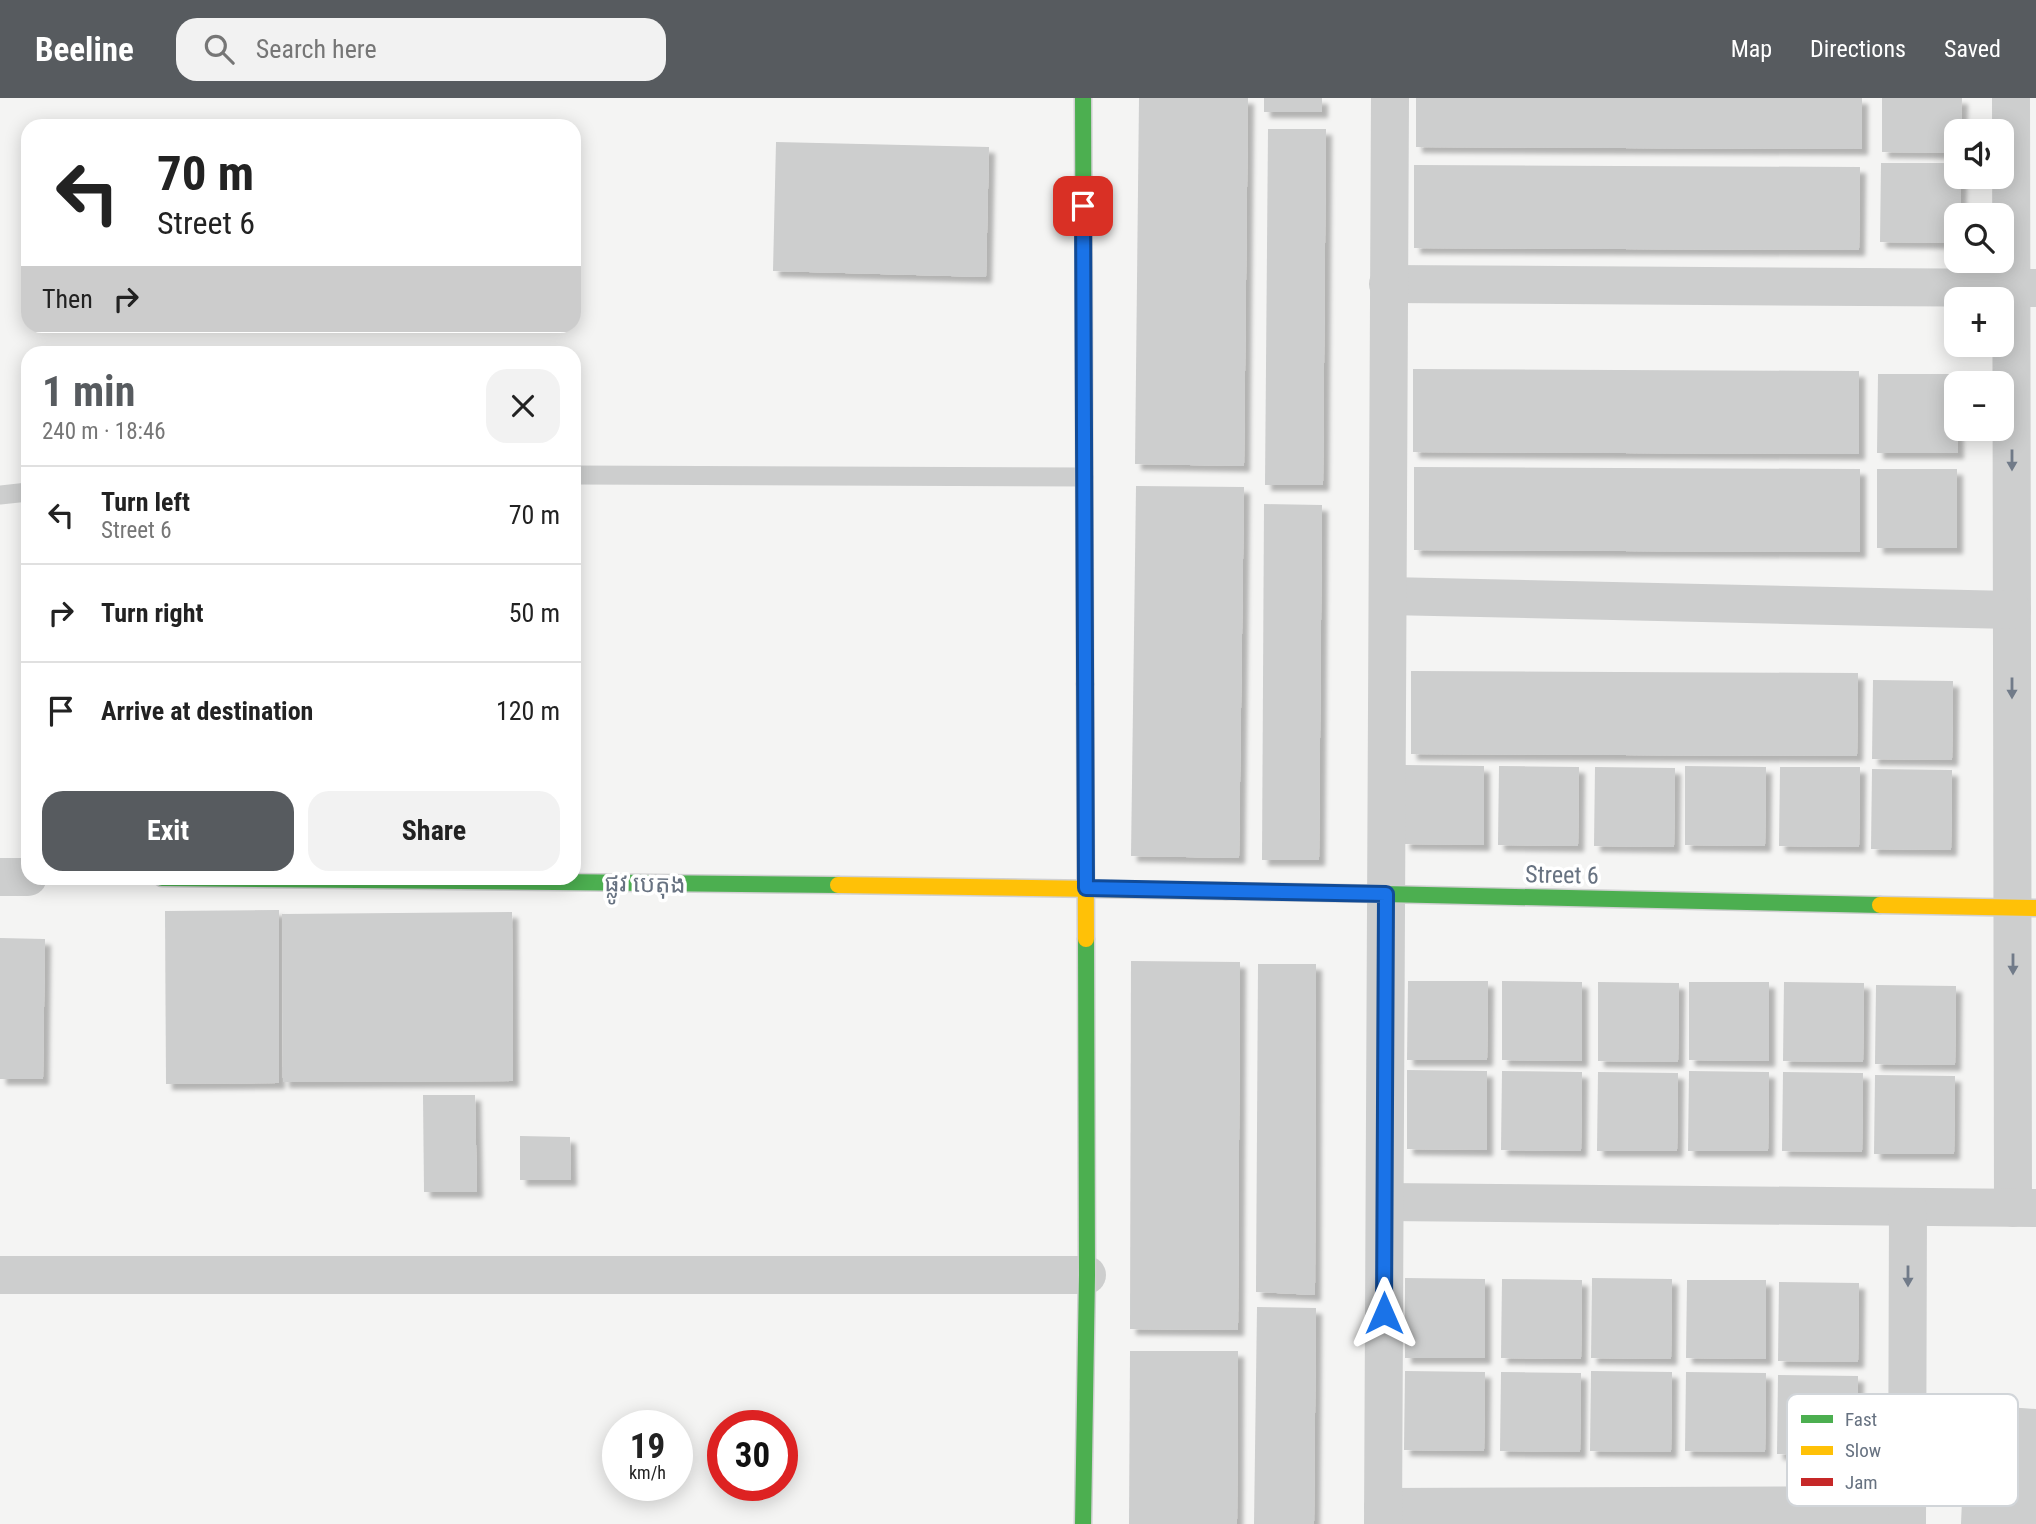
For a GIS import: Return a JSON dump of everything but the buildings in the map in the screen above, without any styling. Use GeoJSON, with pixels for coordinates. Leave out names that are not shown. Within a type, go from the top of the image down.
{"type":"FeatureCollection","features":[{"type":"Feature","properties":{"kind":"street"},"geometry":{"type":"LineString","coordinates":[[1083,98],[1087,1275],[1083,1524]]}},
{"type":"Feature","properties":{"kind":"street"},"geometry":{"type":"LineString","coordinates":[[1390,98],[1383,1516],[1908,1515]]}},
{"type":"Feature","properties":{"kind":"street"},"geometry":{"type":"LineString","coordinates":[[1385,1202],[2024,1208],[2024,909],[2012,610],[2024,288],[2011,98]]}},
{"type":"Feature","properties":{"kind":"street"},"geometry":{"type":"LineString","coordinates":[[1388,284],[2024,288]]}},
{"type":"Feature","properties":{"kind":"street"},"geometry":{"type":"LineString","coordinates":[[1388,596],[2012,610]]}},
{"type":"Feature","properties":{"kind":"street"},"geometry":{"type":"LineString","coordinates":[[0,877],[21,877]]}},
{"type":"Feature","properties":{"kind":"street","name":"ផ្លូវ បេតុង"},"geometry":{"type":"LineString","coordinates":[[581,883],[1086,888]]}},
{"type":"Feature","properties":{"kind":"street","name":"Street 6"},"geometry":{"type":"LineString","coordinates":[[1086,888],[2024,909]]}},
{"type":"Feature","properties":{"kind":"street"},"geometry":{"type":"LineString","coordinates":[[1908,1208],[1908,1394]]}},
{"type":"Feature","properties":{"kind":"street"},"geometry":{"type":"LineString","coordinates":[[0,1275],[1087,1275]]}},
{"type":"Feature","properties":{"kind":"lane"},"geometry":{"type":"LineString","coordinates":[[581,475],[1084,477]]}},
{"type":"Feature","properties":{"kind":"lane"},"geometry":{"type":"LineString","coordinates":[[0,495],[21,493]]}},
{"type":"Feature","properties":{"kind":"traffic: fast"},"geometry":{"type":"LineString","coordinates":[[1083,98],[1085,684]]}},
{"type":"Feature","properties":{"kind":"traffic: fast"},"geometry":{"type":"LineString","coordinates":[[581,882],[838,885]]}},
{"type":"Feature","properties":{"kind":"traffic: fast"},"geometry":{"type":"LineString","coordinates":[[1383,894],[1880,905]]}},
{"type":"Feature","properties":{"kind":"traffic: fast"},"geometry":{"type":"LineString","coordinates":[[1083,1524],[1087,1275],[1086,939]]}},
{"type":"Feature","properties":{"kind":"traffic: slow"},"geometry":{"type":"LineString","coordinates":[[1085,684],[1086,939]]}},
{"type":"Feature","properties":{"kind":"traffic: slow"},"geometry":{"type":"LineString","coordinates":[[838,885],[1226,891]]}},
{"type":"Feature","properties":{"kind":"traffic: slow"},"geometry":{"type":"LineString","coordinates":[[1880,905],[2036,908]]}},
{"type":"Feature","properties":{"kind":"traffic: jam"},"geometry":{"type":"LineString","coordinates":[[1226,891],[1383,894]]}},
{"type":"Feature","properties":{"kind":"route"},"geometry":{"type":"LineString","coordinates":[[1083,206],[1086,888],[1386,894],[1384,1313]]}}]}
